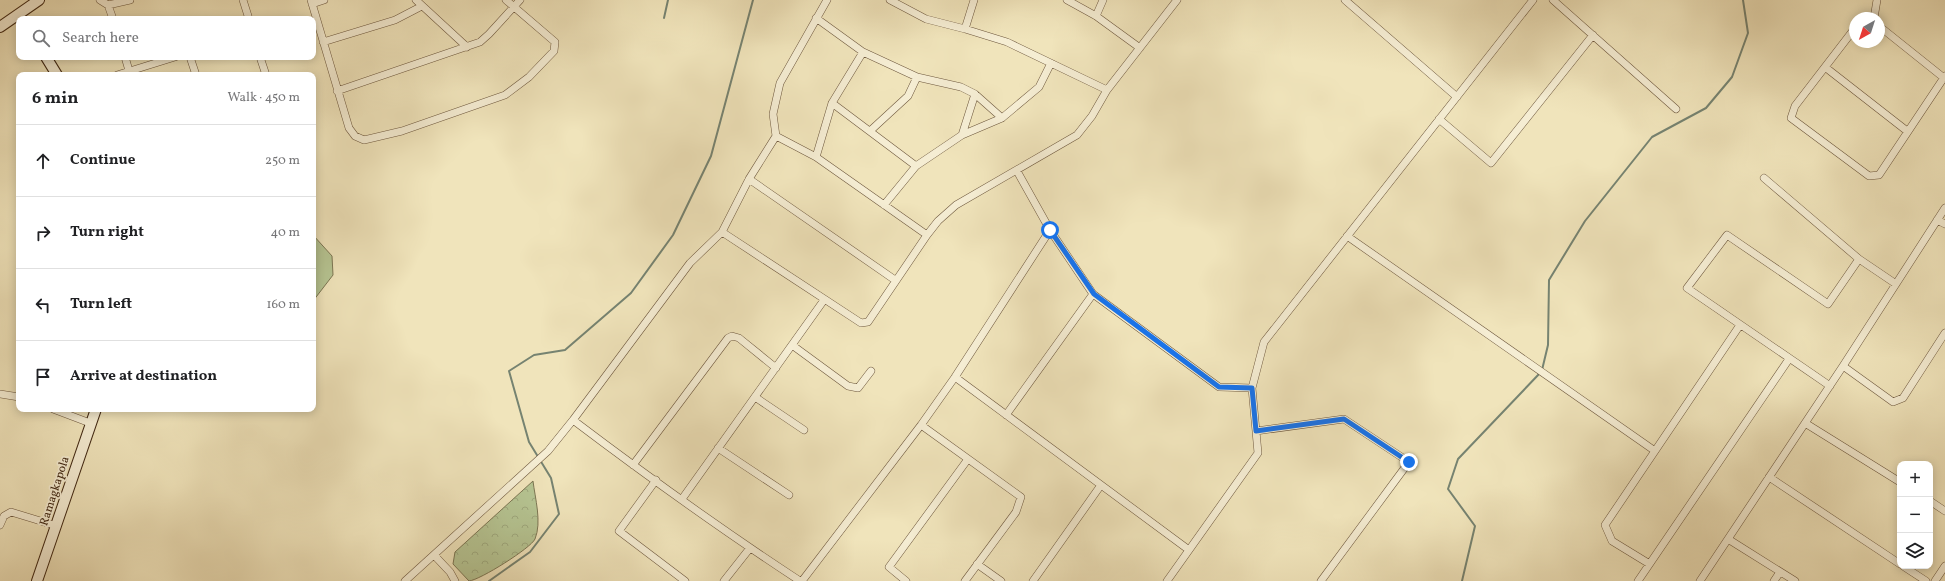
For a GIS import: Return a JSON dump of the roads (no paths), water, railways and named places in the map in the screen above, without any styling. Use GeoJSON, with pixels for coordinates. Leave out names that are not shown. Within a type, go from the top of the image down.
{"type":"FeatureCollection","features":[{"type":"Feature","properties":{"kind":"street"},"geometry":{"type":"LineString","coordinates":[[23,16],[39,0]]}},
{"type":"Feature","properties":{"kind":"street"},"geometry":{"type":"LineString","coordinates":[[100,0],[108,6],[112,16]]}},
{"type":"Feature","properties":{"kind":"street"},"geometry":{"type":"LineString","coordinates":[[108,6],[130,0]]}},
{"type":"Feature","properties":{"kind":"street"},"geometry":{"type":"LineString","coordinates":[[244,0],[248,16]]}},
{"type":"Feature","properties":{"kind":"street"},"geometry":{"type":"LineString","coordinates":[[315,16],[311,2],[324,0]]}},
{"type":"Feature","properties":{"kind":"street"},"geometry":{"type":"LineString","coordinates":[[416,0],[467,47]]}},
{"type":"Feature","properties":{"kind":"street"},"geometry":{"type":"LineString","coordinates":[[316,19],[349,128],[355,136],[364,140],[402,131],[505,95],[529,77],[556,48],[555,42],[506,0]]}},
{"type":"Feature","properties":{"kind":"street"},"geometry":{"type":"LineString","coordinates":[[337,91],[480,42],[515,8],[520,0]]}},
{"type":"Feature","properties":{"kind":"street"},"geometry":{"type":"LineString","coordinates":[[406,581],[548,451],[573,420],[690,263],[722,232],[749,179],[776,136],[773,114],[780,83],[827,0]]}},
{"type":"Feature","properties":{"kind":"street"},"geometry":{"type":"LineString","coordinates":[[890,0],[926,19],[965,28],[1007,42],[1106,90]]}},
{"type":"Feature","properties":{"kind":"street"},"geometry":{"type":"LineString","coordinates":[[965,28],[974,0]]}},
{"type":"Feature","properties":{"kind":"street"},"geometry":{"type":"LineString","coordinates":[[1067,0],[1096,16],[1140,48]]}},
{"type":"Feature","properties":{"kind":"street"},"geometry":{"type":"LineString","coordinates":[[1096,16],[1103,0]]}},
{"type":"Feature","properties":{"kind":"street"},"geometry":{"type":"LineString","coordinates":[[722,232],[824,300],[861,323],[865,323],[871,318],[895,280],[927,235],[938,221],[956,205],[1077,135],[1092,116],[1106,90],[1177,0]]}},
{"type":"Feature","properties":{"kind":"street"},"geometry":{"type":"LineString","coordinates":[[1345,0],[1457,97]]}},
{"type":"Feature","properties":{"kind":"street"},"geometry":{"type":"LineString","coordinates":[[1167,581],[1258,453],[1252,388],[1264,342],[1533,0]]}},
{"type":"Feature","properties":{"kind":"street"},"geometry":{"type":"LineString","coordinates":[[1553,0],[1676,109]]}},
{"type":"Feature","properties":{"kind":"street"},"geometry":{"type":"LineString","coordinates":[[1875,12],[1877,0]]}},
{"type":"Feature","properties":{"kind":"street"},"geometry":{"type":"LineString","coordinates":[[323,42],[395,20],[422,6]]}},
{"type":"Feature","properties":{"kind":"street"},"geometry":{"type":"LineString","coordinates":[[816,18],[863,52],[917,77],[961,87],[975,94],[1002,118]]}},
{"type":"Feature","properties":{"kind":"street"},"geometry":{"type":"LineString","coordinates":[[0,27],[16,19]]}},
{"type":"Feature","properties":{"kind":"street"},"geometry":{"type":"LineString","coordinates":[[1849,36],[1794,106],[1791,118],[1869,176],[1879,175],[1944,77],[1885,31]]}},
{"type":"Feature","properties":{"kind":"street"},"geometry":{"type":"LineString","coordinates":[[1439,119],[1491,164],[1593,35]]}},
{"type":"Feature","properties":{"kind":"street"},"geometry":{"type":"LineString","coordinates":[[816,157],[832,103],[863,52]]}},
{"type":"Feature","properties":{"kind":"street"},"geometry":{"type":"LineString","coordinates":[[48,60],[55,72]]}},
{"type":"Feature","properties":{"kind":"street"},"geometry":{"type":"LineString","coordinates":[[126,60],[130,72]]}},
{"type":"Feature","properties":{"kind":"street"},"geometry":{"type":"LineString","coordinates":[[133,72],[167,60]]}},
{"type":"Feature","properties":{"kind":"street"},"geometry":{"type":"LineString","coordinates":[[191,60],[195,72]]}},
{"type":"Feature","properties":{"kind":"street"},"geometry":{"type":"LineString","coordinates":[[261,60],[265,72]]}},
{"type":"Feature","properties":{"kind":"street"},"geometry":{"type":"LineString","coordinates":[[884,205],[916,166],[962,135],[1002,118],[1039,87],[1051,63]]}},
{"type":"Feature","properties":{"kind":"street"},"geometry":{"type":"LineString","coordinates":[[1825,67],[1907,131]]}},
{"type":"Feature","properties":{"kind":"street"},"geometry":{"type":"LineString","coordinates":[[870,130],[908,96],[917,77]]}},
{"type":"Feature","properties":{"kind":"street"},"geometry":{"type":"LineString","coordinates":[[962,135],[975,94]]}},
{"type":"Feature","properties":{"kind":"street"},"geometry":{"type":"LineString","coordinates":[[832,103],[916,166]]}},
{"type":"Feature","properties":{"kind":"street"},"geometry":{"type":"LineString","coordinates":[[776,136],[816,157],[927,235]]}},
{"type":"Feature","properties":{"kind":"street"},"geometry":{"type":"LineString","coordinates":[[1017,170],[1050,230],[1094,294],[1219,387],[1252,388]]}},
{"type":"Feature","properties":{"kind":"street"},"geometry":{"type":"LineString","coordinates":[[1764,178],[1859,259],[1896,284]]}},
{"type":"Feature","properties":{"kind":"street"},"geometry":{"type":"LineString","coordinates":[[749,179],[895,280]]}},
{"type":"Feature","properties":{"kind":"street"},"geometry":{"type":"LineString","coordinates":[[1700,581],[1806,423],[1945,208]]}},
{"type":"Feature","properties":{"kind":"street"},"geometry":{"type":"LineString","coordinates":[[1938,220],[1945,224]]}},
{"type":"Feature","properties":{"kind":"street"},"geometry":{"type":"LineString","coordinates":[[573,420],[633,465],[750,548],[801,581],[921,425],[955,377],[1050,230]]}},
{"type":"Feature","properties":{"kind":"street"},"geometry":{"type":"LineString","coordinates":[[1830,386],[1687,288],[1727,235],[1828,304],[1859,259]]}},
{"type":"Feature","properties":{"kind":"street"},"geometry":{"type":"LineString","coordinates":[[1348,236],[1655,451]]}},
{"type":"Feature","properties":{"kind":"street"},"geometry":{"type":"LineString","coordinates":[[1006,415],[1094,294]]}},
{"type":"Feature","properties":{"kind":"street"},"geometry":{"type":"LineString","coordinates":[[682,499],[824,300]]}},
{"type":"Feature","properties":{"kind":"street"},"geometry":{"type":"LineString","coordinates":[[1648,563],[1612,541],[1605,525],[1740,325]]}},
{"type":"Feature","properties":{"kind":"street"},"geometry":{"type":"LineString","coordinates":[[1843,366],[1893,402],[1903,398],[1945,333]]}},
{"type":"Feature","properties":{"kind":"street"},"geometry":{"type":"LineString","coordinates":[[633,465],[728,338],[732,336],[739,338],[776,368]]}},
{"type":"Feature","properties":{"kind":"street"},"geometry":{"type":"LineString","coordinates":[[792,345],[848,386],[858,388],[871,371]]}},
{"type":"Feature","properties":{"kind":"street"},"geometry":{"type":"LineString","coordinates":[[1638,581],[1648,563],[1789,359]]}},
{"type":"Feature","properties":{"kind":"street"},"geometry":{"type":"LineString","coordinates":[[955,377],[1189,550]]}},
{"type":"Feature","properties":{"kind":"street"},"geometry":{"type":"LineString","coordinates":[[0,394],[16,397]]}},
{"type":"Feature","properties":{"kind":"street"},"geometry":{"type":"LineString","coordinates":[[755,397],[804,430]]}},
{"type":"Feature","properties":{"kind":"street"},"geometry":{"type":"LineString","coordinates":[[61,412],[90,423]]}},
{"type":"Feature","properties":{"kind":"street","name":"Ramagkapola"},"geometry":{"type":"LineString","coordinates":[[37,581],[95,412]]}},
{"type":"Feature","properties":{"kind":"street"},"geometry":{"type":"LineString","coordinates":[[1256,431],[1344,419],[1409,462],[1321,581]]}},
{"type":"Feature","properties":{"kind":"street"},"geometry":{"type":"LineString","coordinates":[[1806,423],[1897,480]]}},
{"type":"Feature","properties":{"kind":"street"},"geometry":{"type":"LineString","coordinates":[[921,425],[1021,497],[1016,512],[965,581]]}},
{"type":"Feature","properties":{"kind":"street"},"geometry":{"type":"LineString","coordinates":[[718,448],[789,495]]}},
{"type":"Feature","properties":{"kind":"street"},"geometry":{"type":"LineString","coordinates":[[906,581],[889,567],[968,459]]}},
{"type":"Feature","properties":{"kind":"street"},"geometry":{"type":"LineString","coordinates":[[1769,477],[1897,562]]}},
{"type":"Feature","properties":{"kind":"street"},"geometry":{"type":"LineString","coordinates":[[656,480],[618,531],[685,581]]}},
{"type":"Feature","properties":{"kind":"street"},"geometry":{"type":"LineString","coordinates":[[1032,581],[1101,485]]}},
{"type":"Feature","properties":{"kind":"street"},"geometry":{"type":"LineString","coordinates":[[1933,503],[1945,511]]}},
{"type":"Feature","properties":{"kind":"street"},"geometry":{"type":"LineString","coordinates":[[0,524],[2,515],[11,512],[57,526]]}},
{"type":"Feature","properties":{"kind":"street"},"geometry":{"type":"LineString","coordinates":[[1728,539],[1794,581]]}},
{"type":"Feature","properties":{"kind":"street"},"geometry":{"type":"LineString","coordinates":[[724,581],[750,548]]}},
{"type":"Feature","properties":{"kind":"street"},"geometry":{"type":"LineString","coordinates":[[434,555],[450,572],[455,581]]}},
{"type":"Feature","properties":{"kind":"street"},"geometry":{"type":"LineString","coordinates":[[977,564],[1001,581]]}},
{"type":"Feature","properties":{"kind":"street"},"geometry":{"type":"LineString","coordinates":[[1935,581],[1945,566]]}},
{"type":"Feature","properties":{"kind":"street"},"geometry":{"type":"LineString","coordinates":[[1908,569],[1926,581]]}},
{"type":"Feature","properties":{"kind":"street"},"geometry":{"type":"LineString","coordinates":[[1774,581],[1780,572]]}},
{"type":"Feature","properties":{"kind":"waterway"},"geometry":{"type":"LineString","coordinates":[[664,18],[668,0]]}},
{"type":"Feature","properties":{"kind":"waterway"},"geometry":{"type":"LineString","coordinates":[[489,581],[530,552],[559,514],[551,478],[529,442],[509,371],[534,355],[565,350],[631,293],[673,235],[711,156],[753,0]]}},
{"type":"Feature","properties":{"kind":"waterway"},"geometry":{"type":"LineString","coordinates":[[1542,370],[1548,345],[1549,280],[1585,221],[1652,137],[1706,108],[1732,77],[1748,33],[1743,0]]}},
{"type":"Feature","properties":{"kind":"waterway"},"geometry":{"type":"LineString","coordinates":[[1462,581],[1475,526],[1448,489],[1458,459],[1540,373]]}}]}
